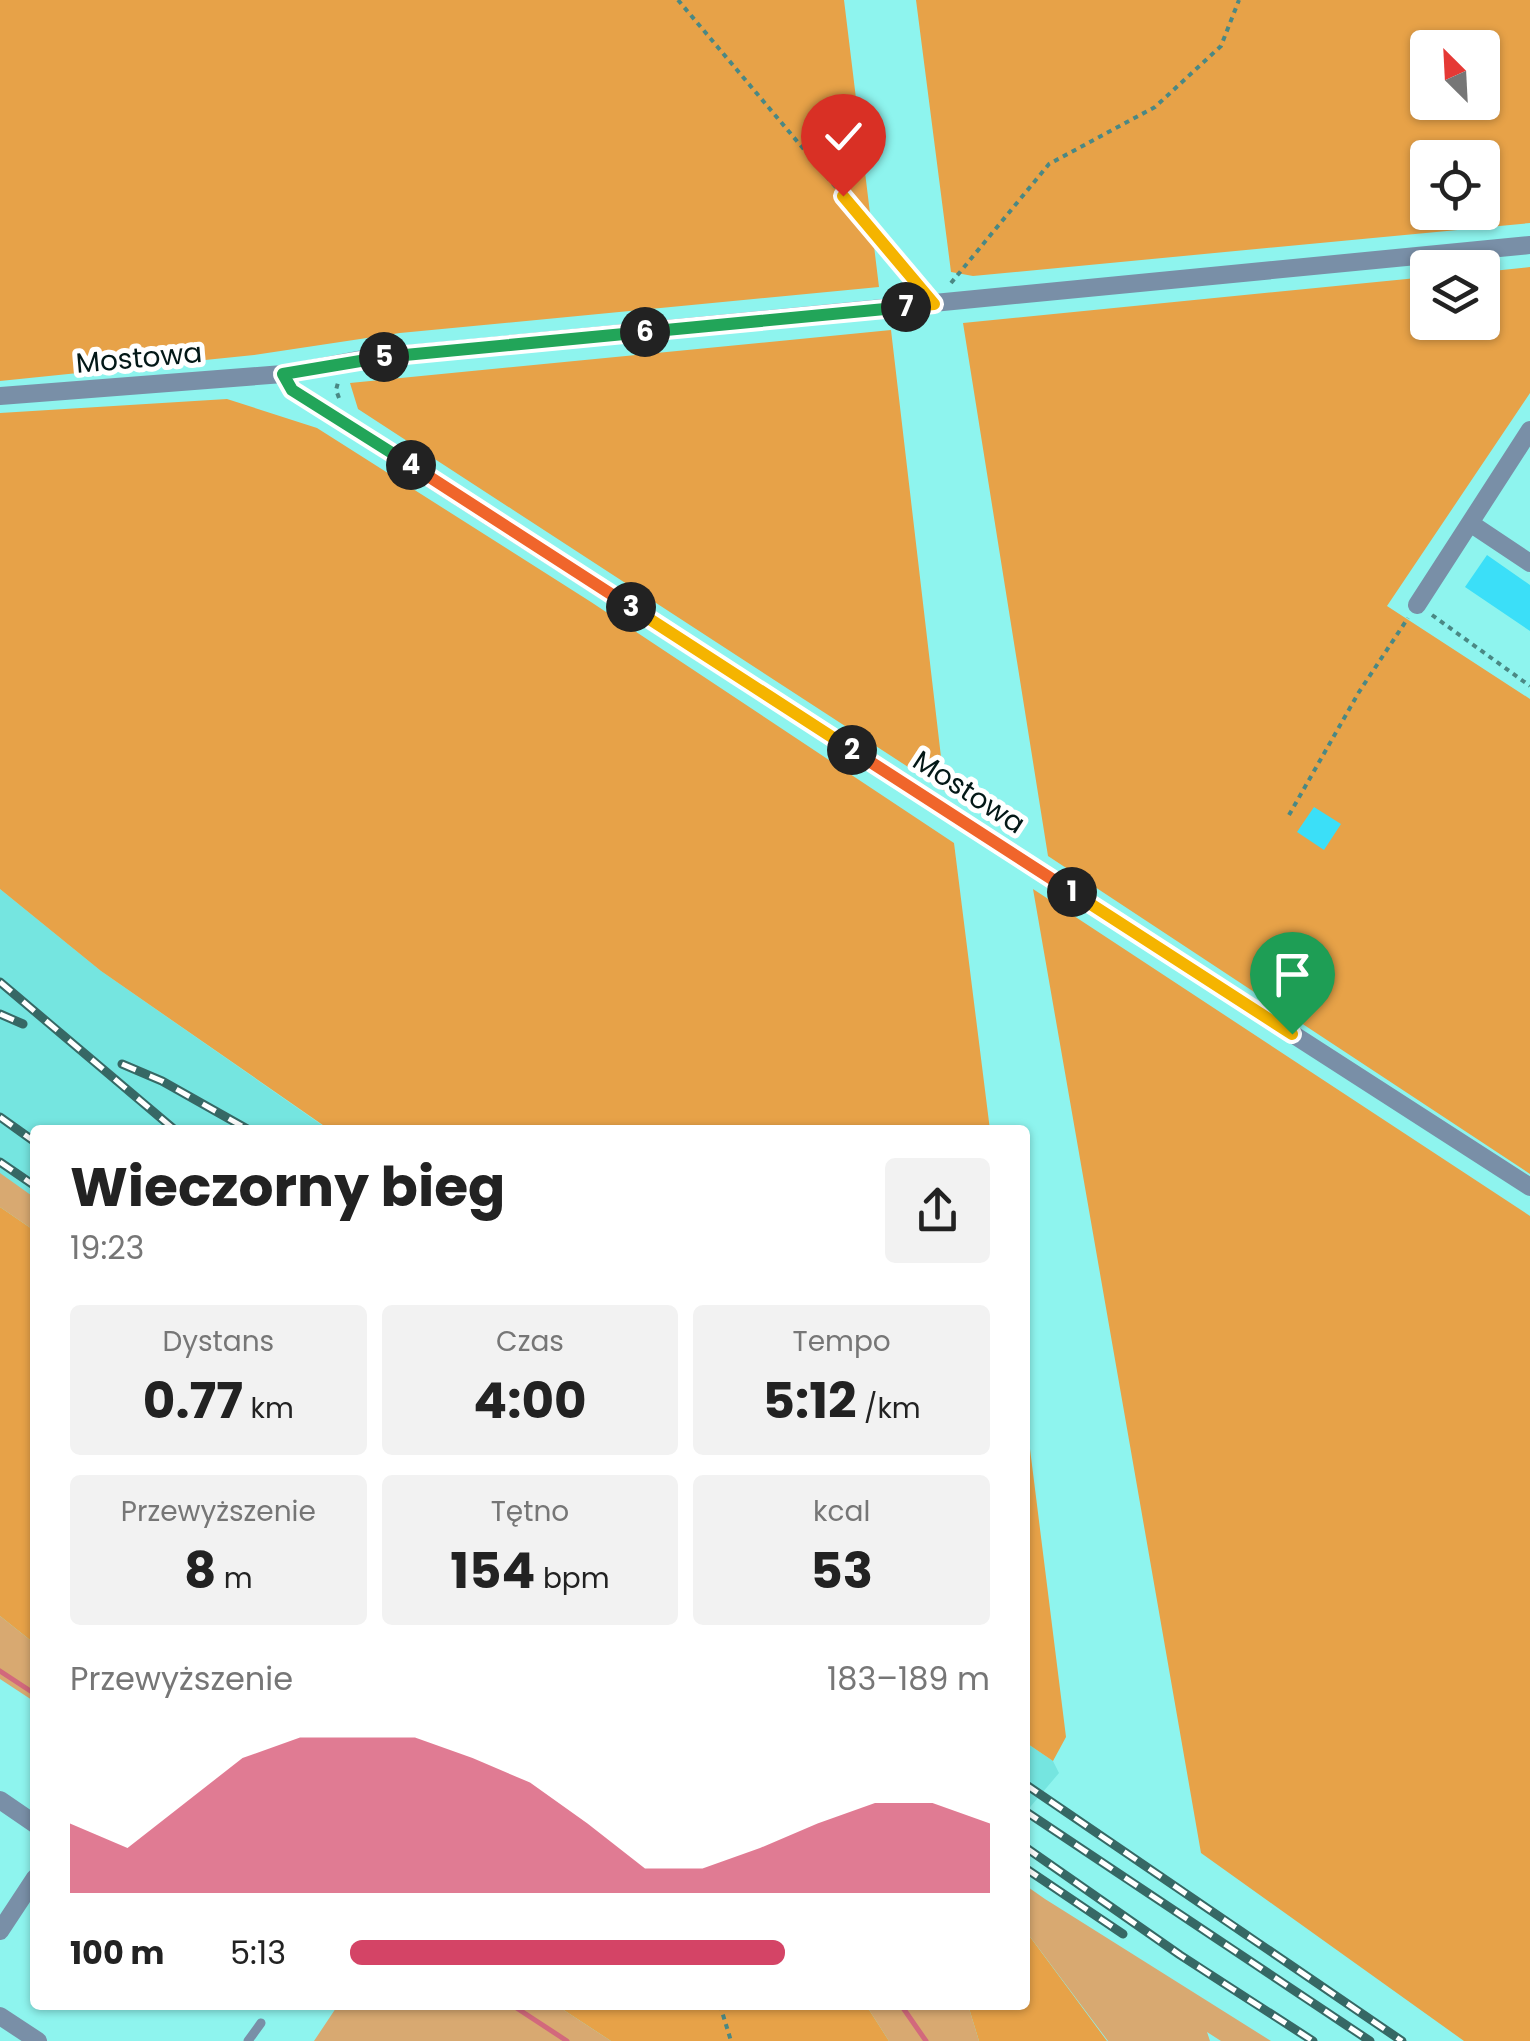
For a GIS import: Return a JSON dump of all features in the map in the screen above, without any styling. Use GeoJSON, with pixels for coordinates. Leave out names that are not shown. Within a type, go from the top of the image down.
{"type":"FeatureCollection","features":[{"type":"Feature","properties":{"kind":"street","name":"Mostowa"},"geometry":{"type":"LineString","coordinates":[[0,396],[283,374],[368,358],[1530,245]]}},
{"type":"Feature","properties":{"kind":"street","name":"Mostowa"},"geometry":{"type":"LineString","coordinates":[[283,374],[292,390],[1530,1187]]}},
{"type":"Feature","properties":{"kind":"street"},"geometry":{"type":"LineString","coordinates":[[1418,604],[1530,430]]}},
{"type":"Feature","properties":{"kind":"street"},"geometry":{"type":"LineString","coordinates":[[1470,522],[1530,563]]}},
{"type":"Feature","properties":{"kind":"street"},"geometry":{"type":"LineString","coordinates":[[0,1800],[30,1821]]}},
{"type":"Feature","properties":{"kind":"street"},"geometry":{"type":"LineString","coordinates":[[0,1931],[30,1886]]}},
{"type":"Feature","properties":{"kind":"street"},"geometry":{"type":"LineString","coordinates":[[0,2016],[38,2041]]}},
{"type":"Feature","properties":{"kind":"lane"},"geometry":{"type":"LineString","coordinates":[[248,2041],[261,2023]]}},
{"type":"Feature","properties":{"kind":"path"},"geometry":{"type":"LineString","coordinates":[[678,0],[934,304],[1049,164],[1155,107],[1221,46],[1239,0]]}},
{"type":"Feature","properties":{"kind":"path"},"geometry":{"type":"LineString","coordinates":[[341,420],[336,390],[338,380],[346,372]]}},
{"type":"Feature","properties":{"kind":"path"},"geometry":{"type":"LineString","coordinates":[[1289,815],[1359,692],[1418,604],[1530,686]]}},
{"type":"Feature","properties":{"kind":"path"},"geometry":{"type":"LineString","coordinates":[[722,2010],[731,2041]]}},
{"type":"Feature","properties":{"kind":"shaded area"},"geometry":{"type":"Polygon","coordinates":[[[0,0],[844,0],[879,287],[400,333],[254,355],[0,381],[0,0]]]}},
{"type":"Feature","properties":{"kind":"shaded area"},"geometry":{"type":"Polygon","coordinates":[[[916,0],[1530,0],[1530,223],[1500,226],[1500,140],[1410,140],[1410,230],[1456,230],[973,276],[951,272],[916,0]]]}},
{"type":"Feature","properties":{"kind":"shaded area"},"geometry":{"type":"Polygon","coordinates":[[[1530,267],[1530,393],[1387,606],[1530,699],[1530,1174],[1048,856],[963,323],[1410,279],[1410,340],[1500,340],[1500,270],[1530,267]]]}},
{"type":"Feature","properties":{"kind":"shaded area"},"geometry":{"type":"Polygon","coordinates":[[[891,330],[945,791],[358,409],[350,383],[891,330]]]}},
{"type":"Feature","properties":{"kind":"shaded area"},"geometry":{"type":"Polygon","coordinates":[[[227,399],[317,428],[591,602],[954,843],[989,1125],[323,1125],[101,971],[0,889],[0,413],[227,399]]]}},
{"type":"Feature","properties":{"kind":"shaded area"},"geometry":{"type":"Polygon","coordinates":[[[0,889],[101,971],[322,1125],[30,1125],[30,1226],[0,1205],[0,889]]]}},
{"type":"Feature","properties":{"kind":"shaded area"},"geometry":{"type":"Polygon","coordinates":[[[1033,889],[1530,1216],[1530,2041],[1464,2041],[1201,1853],[1033,889]]]}},
{"type":"Feature","properties":{"kind":"shaded area"},"geometry":{"type":"Polygon","coordinates":[[[0,1173],[30,1194],[30,1228],[0,1207],[0,1173]]]}},
{"type":"Feature","properties":{"kind":"shaded area"},"geometry":{"type":"Polygon","coordinates":[[[0,1207],[30,1228],[30,1640],[0,1616],[0,1207]]]}},
{"type":"Feature","properties":{"kind":"shaded area"},"geometry":{"type":"Polygon","coordinates":[[[1030,1449],[1066,1737],[1053,1761],[1030,1745],[1030,1449]]]}},
{"type":"Feature","properties":{"kind":"shaded area"},"geometry":{"type":"Polygon","coordinates":[[[0,1616],[30,1640],[30,1699],[0,1679],[0,1616]]]}},
{"type":"Feature","properties":{"kind":"shaded area"},"geometry":{"type":"Polygon","coordinates":[[[1030,1745],[1053,1761],[1059,1773],[1030,1807],[1030,1745]]]}},
{"type":"Feature","properties":{"kind":"shaded area"},"geometry":{"type":"Polygon","coordinates":[[[1030,1888],[1271,2041],[1221,2041],[1207,2032],[1210,2041],[1108,2041],[1030,1937],[1030,1888]]]}},
{"type":"Feature","properties":{"kind":"shaded area"},"geometry":{"type":"Polygon","coordinates":[[[1030,1937],[1107,2041],[979,2041],[970,2010],[1030,2010],[1030,1937]]]}},
{"type":"Feature","properties":{"kind":"shaded area"},"geometry":{"type":"Polygon","coordinates":[[[335,2010],[564,2010],[611,2041],[314,2041],[335,2010]]]}},
{"type":"Feature","properties":{"kind":"shaded area"},"geometry":{"type":"Polygon","coordinates":[[[564,2010],[869,2010],[889,2041],[611,2041],[564,2010]]]}},
{"type":"Feature","properties":{"kind":"shaded area"},"geometry":{"type":"Polygon","coordinates":[[[869,2010],[970,2010],[979,2041],[889,2041],[869,2010]]]}},
{"type":"Feature","properties":{"kind":"building"},"geometry":{"type":"Polygon","coordinates":[[[1487,555],[1530,585],[1530,631],[1465,587],[1487,555]]]}},
{"type":"Feature","properties":{"kind":"building"},"geometry":{"type":"Polygon","coordinates":[[[1314,807],[1341,824],[1324,850],[1297,832],[1314,807]]]}},
{"type":"Feature","properties":{"kind":"waterway"},"geometry":{"type":"LineString","coordinates":[[0,1671],[30,1691]]}},
{"type":"Feature","properties":{"kind":"waterway"},"geometry":{"type":"LineString","coordinates":[[520,2010],[567,2041]]}},
{"type":"Feature","properties":{"kind":"waterway"},"geometry":{"type":"LineString","coordinates":[[904,2010],[926,2041]]}},
{"type":"Feature","properties":{"kind":"railway"},"geometry":{"type":"LineString","coordinates":[[0,982],[169,1125]]}},
{"type":"Feature","properties":{"kind":"railway"},"geometry":{"type":"LineString","coordinates":[[0,1014],[23,1024]]}},
{"type":"Feature","properties":{"kind":"railway"},"geometry":{"type":"LineString","coordinates":[[122,1064],[162,1081],[240,1125]]}},
{"type":"Feature","properties":{"kind":"railway"},"geometry":{"type":"LineString","coordinates":[[0,1117],[30,1138]]}},
{"type":"Feature","properties":{"kind":"railway"},"geometry":{"type":"LineString","coordinates":[[0,1162],[30,1183]]}},
{"type":"Feature","properties":{"kind":"railway"},"geometry":{"type":"LineString","coordinates":[[1030,1787],[1402,2041]]}},
{"type":"Feature","properties":{"kind":"railway"},"geometry":{"type":"LineString","coordinates":[[1030,1814],[1370,2041]]}},
{"type":"Feature","properties":{"kind":"railway"},"geometry":{"type":"LineString","coordinates":[[1030,1850],[1313,2041]]}},
{"type":"Feature","properties":{"kind":"railway"},"geometry":{"type":"LineString","coordinates":[[1030,1871],[1123,1934]]}},
{"type":"Feature","properties":{"kind":"route"},"geometry":{"type":"LineString","coordinates":[[843,196],[934,304],[368,358],[283,374],[292,390],[1292,1034]]}}]}
